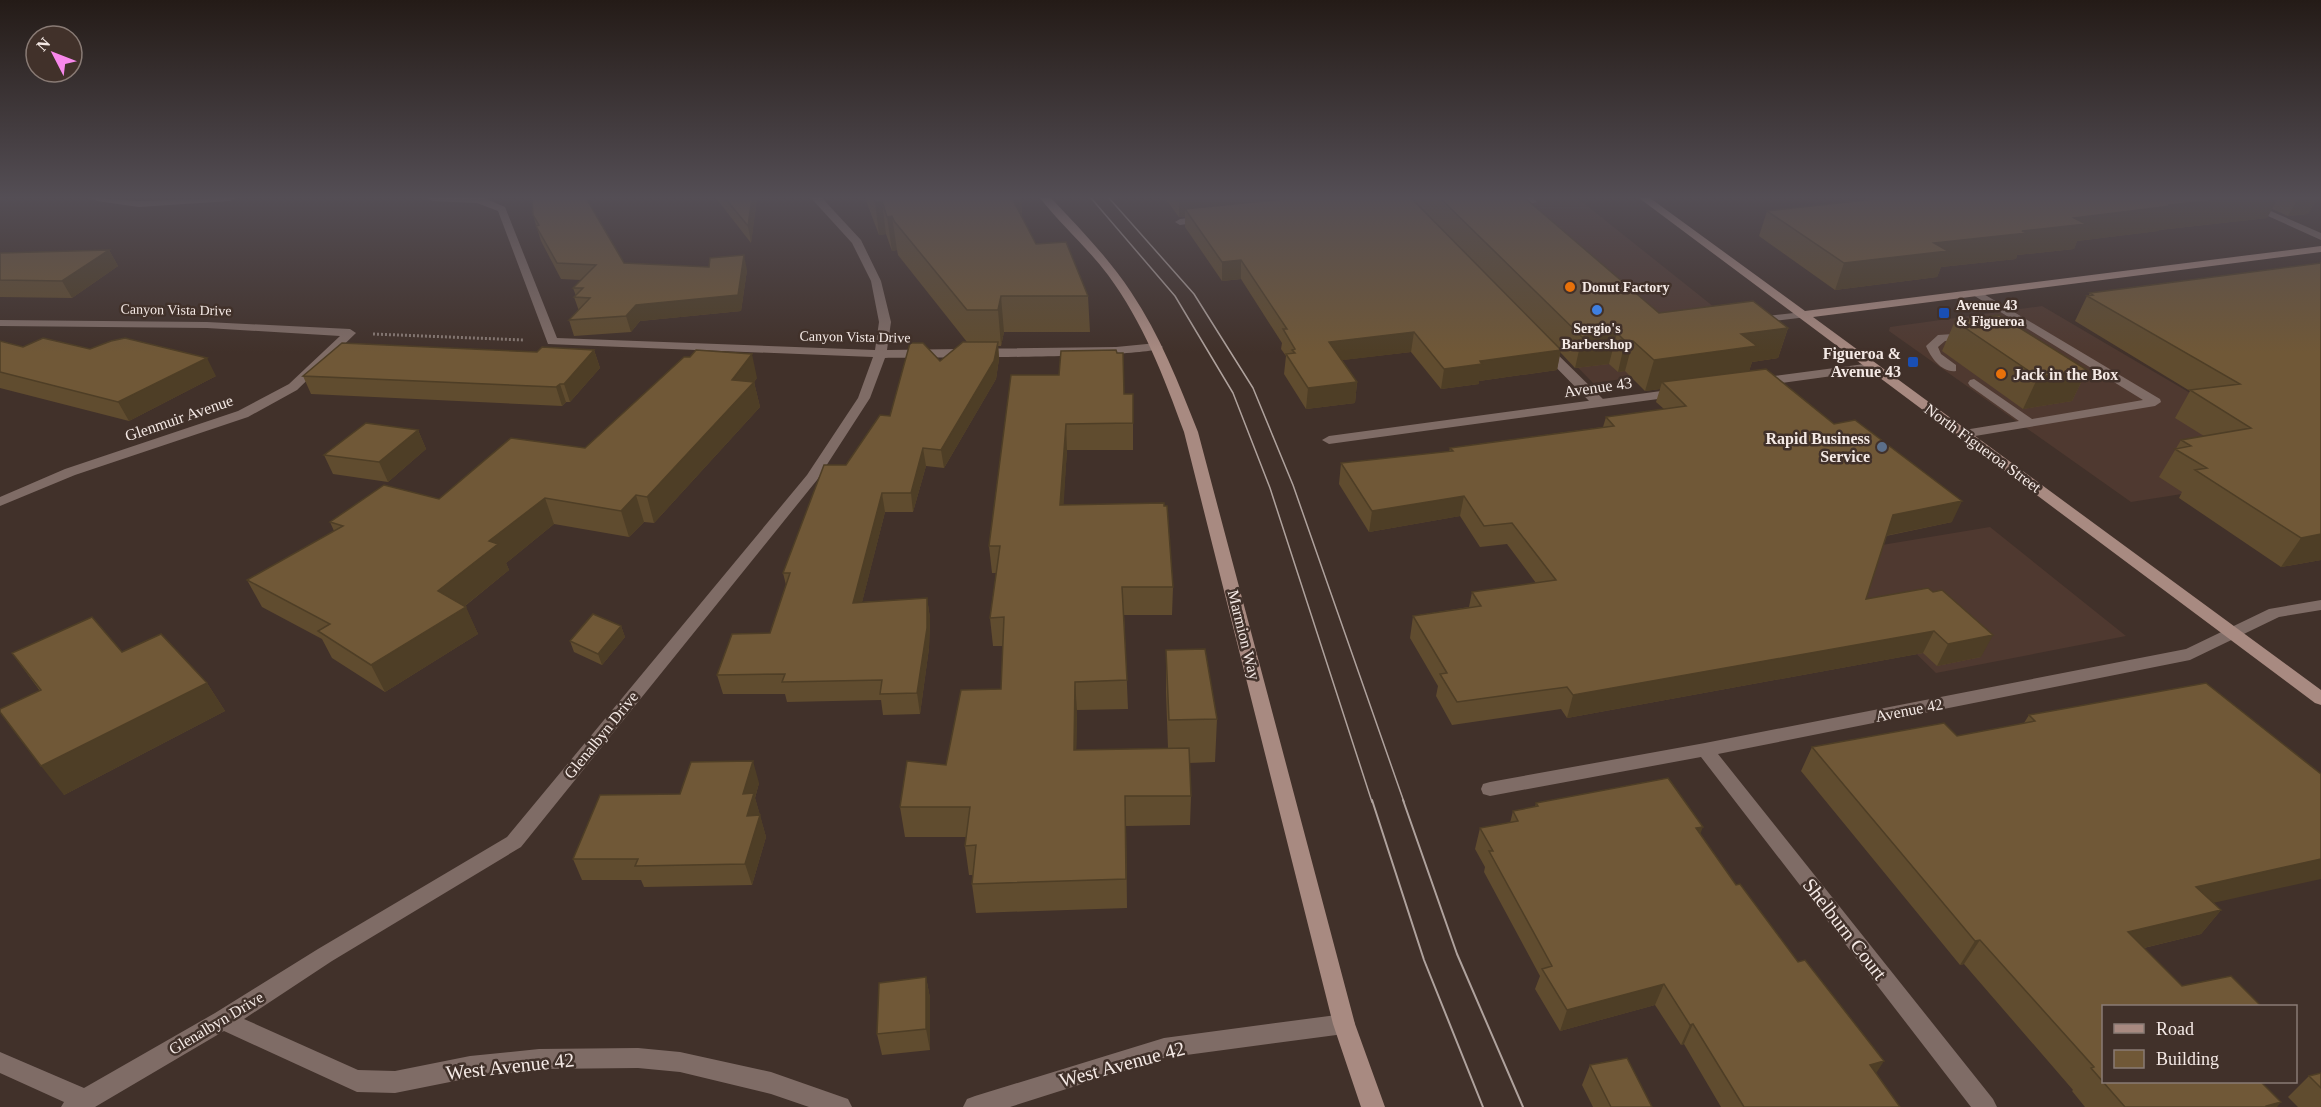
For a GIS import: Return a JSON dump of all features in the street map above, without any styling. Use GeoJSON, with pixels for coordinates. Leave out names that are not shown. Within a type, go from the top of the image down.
{"type":"FeatureCollection","features":[{"type":"Feature","properties":{"kind":"street"},"geometry":{"type":"LineString","coordinates":[[518,250],[552,341]]}},
{"type":"Feature","properties":{"kind":"street","name":"Glenalbyn Drive"},"geometry":{"type":"LineString","coordinates":[[78,1104],[223,1020],[325,955],[514,842],[812,477],[864,398],[880,354],[885,322],[876,280],[861,250]]}},
{"type":"Feature","properties":{"kind":"street","name":"Marmion Way"},"geometry":{"type":"LineString","coordinates":[[1092,250],[1112,272],[1157,347],[1191,432],[1344,1024],[1373,1107]]}},
{"type":"Feature","properties":{"kind":"street","name":"North Figueroa Street"},"geometry":{"type":"LineString","coordinates":[[1714,250],[2321,699]]}},
{"type":"Feature","properties":{"kind":"street"},"geometry":{"type":"LineString","coordinates":[[1742,322],[2316,250]]}},
{"type":"Feature","properties":{"kind":"street"},"geometry":{"type":"LineString","coordinates":[[1964,434],[2155,402],[1977,293]]}},
{"type":"Feature","properties":{"kind":"street","name":"Canyon Vista Drive"},"geometry":{"type":"LineString","coordinates":[[0,323],[207,325],[350,333]]}},
{"type":"Feature","properties":{"kind":"street","name":"Glenmuir Avenue"},"geometry":{"type":"LineString","coordinates":[[0,502],[70,472],[243,414],[271,401],[299,382],[350,333]]}},
{"type":"Feature","properties":{"kind":"street"},"geometry":{"type":"LineString","coordinates":[[2024,335],[2043,333]]}},
{"type":"Feature","properties":{"kind":"street"},"geometry":{"type":"LineString","coordinates":[[1952,368],[1936,356],[1932,346],[1942,338],[1983,337]]}},
{"type":"Feature","properties":{"kind":"street"},"geometry":{"type":"LineString","coordinates":[[1536,339],[1599,404]]}},
{"type":"Feature","properties":{"kind":"street","name":"Canyon Vista Drive"},"geometry":{"type":"LineString","coordinates":[[552,341],[880,354],[1116,351],[1157,347]]}},
{"type":"Feature","properties":{"kind":"street"},"geometry":{"type":"LineString","coordinates":[[1751,383],[1872,367]]}},
{"type":"Feature","properties":{"kind":"street"},"geometry":{"type":"LineString","coordinates":[[1974,383],[2030,423]]}},
{"type":"Feature","properties":{"kind":"street","name":"Avenue 43"},"geometry":{"type":"LineString","coordinates":[[1329,440],[1693,391]]}},
{"type":"Feature","properties":{"kind":"street","name":"Avenue 42"},"geometry":{"type":"LineString","coordinates":[[1490,789],[1705,750],[2190,654],[2275,613],[2321,605]]}},
{"type":"Feature","properties":{"kind":"street","name":"Shelburn Court"},"geometry":{"type":"LineString","coordinates":[[1705,750],[1985,1107]]}},
{"type":"Feature","properties":{"kind":"street","name":"West Avenue 42"},"geometry":{"type":"LineString","coordinates":[[223,1020],[357,1081],[395,1082],[470,1067],[539,1059],[638,1058],[680,1062],[771,1083],[840,1107]]}},
{"type":"Feature","properties":{"kind":"street","name":"West Avenue 42"},"geometry":{"type":"LineString","coordinates":[[975,1107],[1164,1048],[1344,1024]]}},
{"type":"Feature","properties":{"kind":"street"},"geometry":{"type":"LineString","coordinates":[[0,1062],[78,1104]]}},
{"type":"Feature","properties":{"kind":"path"},"geometry":{"type":"LineString","coordinates":[[350,333],[552,341]]}},
{"type":"Feature","properties":{"kind":"shaded area"},"geometry":{"type":"Polygon","coordinates":[[[1463,250],[1642,250],[1778,358],[1593,383],[1463,250]]]}},
{"type":"Feature","properties":{"kind":"shaded area"},"geometry":{"type":"Polygon","coordinates":[[[2042,306],[2321,472],[2131,502],[1889,331],[1890,327],[2042,306]]]}},
{"type":"Feature","properties":{"kind":"shaded area"},"geometry":{"type":"Polygon","coordinates":[[[1990,527],[2126,636],[1936,673],[1816,556],[1990,527]]]}},
{"type":"Feature","properties":{"kind":"building"},"geometry":{"type":"Polygon","coordinates":[[[109,250],[62,281],[0,280],[0,253],[109,250]]]}},
{"type":"Feature","properties":{"kind":"building"},"geometry":{"type":"Polygon","coordinates":[[[549,250],[616,250],[624,263],[709,267],[710,258],[744,255],[738,295],[636,305],[626,316],[569,320],[590,298],[574,297],[583,288],[573,288],[596,265],[557,263],[549,250]]]}},
{"type":"Feature","properties":{"kind":"building"},"geometry":{"type":"Polygon","coordinates":[[[918,250],[1069,250],[1088,296],[1001,296],[998,310],[967,310],[918,250]]]}},
{"type":"Feature","properties":{"kind":"building"},"geometry":{"type":"Polygon","coordinates":[[[1213,250],[1462,250],[1561,350],[1480,361],[1482,364],[1444,369],[1414,332],[1329,342],[1357,382],[1308,388],[1286,354],[1295,353],[1283,329],[1287,329],[1241,260],[1222,262],[1213,250]]]}},
{"type":"Feature","properties":{"kind":"building"},"geometry":{"type":"Polygon","coordinates":[[[1493,250],[1585,250],[1659,313],[1753,301],[1788,328],[1741,334],[1757,346],[1654,360],[1633,341],[1625,341],[1617,333],[1582,337],[1493,250]]]}},
{"type":"Feature","properties":{"kind":"building"},"geometry":{"type":"Polygon","coordinates":[[[1824,250],[1948,251],[1844,263],[1824,250]]]}},
{"type":"Feature","properties":{"kind":"building"},"geometry":{"type":"Polygon","coordinates":[[[2321,263],[2321,534],[2301,538],[2195,470],[2207,468],[2175,449],[2191,446],[2181,440],[2251,428],[2190,390],[2240,384],[2087,296],[2093,295],[2090,293],[2321,263]]]}},
{"type":"Feature","properties":{"kind":"building"},"geometry":{"type":"Polygon","coordinates":[[[1999,315],[2087,370],[2038,377],[1955,321],[1999,315]]]}},
{"type":"Feature","properties":{"kind":"building"},"geometry":{"type":"Polygon","coordinates":[[[43,338],[90,349],[125,338],[207,358],[118,402],[0,372],[0,341],[23,347],[43,338]]]}},
{"type":"Feature","properties":{"kind":"building"},"geometry":{"type":"Polygon","coordinates":[[[963,342],[998,342],[994,361],[941,450],[923,448],[911,493],[882,493],[853,603],[927,598],[927,628],[917,693],[880,694],[882,680],[782,682],[785,674],[717,675],[732,634],[770,633],[790,573],[783,573],[824,465],[846,465],[880,415],[890,416],[910,343],[923,343],[940,361],[963,342]]]}},
{"type":"Feature","properties":{"kind":"building"},"geometry":{"type":"Polygon","coordinates":[[[342,343],[537,352],[542,347],[594,350],[564,384],[556,387],[303,376],[342,343]]]}},
{"type":"Feature","properties":{"kind":"building"},"geometry":{"type":"Polygon","coordinates":[[[696,350],[752,354],[732,380],[754,382],[647,497],[636,495],[621,511],[545,498],[489,541],[498,544],[438,591],[466,607],[371,665],[318,631],[330,624],[247,580],[343,526],[330,522],[384,485],[439,499],[511,438],[585,448],[684,357],[690,357],[696,350]]]}},
{"type":"Feature","properties":{"kind":"building"},"geometry":{"type":"Polygon","coordinates":[[[1116,350],[1117,353],[1123,353],[1124,394],[1133,394],[1133,423],[1066,424],[1060,505],[1164,503],[1164,506],[1167,506],[1173,587],[1122,587],[1127,680],[1075,682],[1074,750],[1189,748],[1191,796],[1125,796],[1126,879],[972,884],[976,845],[965,846],[970,807],[900,807],[907,761],[946,765],[961,690],[1001,689],[1004,617],[990,618],[1000,546],[989,546],[1011,375],[1059,375],[1061,351],[1116,350]]]}},
{"type":"Feature","properties":{"kind":"building"},"geometry":{"type":"Polygon","coordinates":[[[1766,369],[1834,424],[1855,420],[1962,501],[1893,515],[1866,599],[1928,588],[1933,592],[1942,590],[1993,635],[1948,644],[1934,631],[1573,695],[1567,687],[1457,702],[1440,674],[1447,673],[1413,616],[1481,606],[1472,592],[1556,580],[1512,523],[1484,526],[1464,496],[1372,511],[1341,463],[1453,451],[1450,448],[1614,426],[1606,417],[1686,406],[1662,382],[1766,369]]]}},
{"type":"Feature","properties":{"kind":"building"},"geometry":{"type":"Polygon","coordinates":[[[366,423],[418,430],[379,462],[324,455],[366,423]]]}},
{"type":"Feature","properties":{"kind":"building"},"geometry":{"type":"Polygon","coordinates":[[[593,614],[621,626],[598,654],[570,641],[593,614]]]}},
{"type":"Feature","properties":{"kind":"building"},"geometry":{"type":"Polygon","coordinates":[[[92,617],[122,652],[161,634],[207,683],[41,766],[0,712],[0,709],[41,690],[12,653],[92,617]]]}},
{"type":"Feature","properties":{"kind":"building"},"geometry":{"type":"Polygon","coordinates":[[[1205,649],[1217,719],[1169,720],[1166,650],[1205,649]]]}},
{"type":"Feature","properties":{"kind":"building"},"geometry":{"type":"Polygon","coordinates":[[[2206,683],[2321,774],[2321,859],[2196,887],[2221,910],[2128,932],[2182,986],[2231,976],[2260,1005],[2102,1005],[2102,1081],[2091,1068],[2094,1067],[1980,940],[1975,941],[1812,747],[1944,723],[1957,736],[2035,721],[2029,715],[2206,683]]]}},
{"type":"Feature","properties":{"kind":"building"},"geometry":{"type":"Polygon","coordinates":[[[753,761],[743,794],[754,793],[747,816],[760,815],[745,864],[635,866],[638,859],[573,859],[600,795],[680,794],[691,762],[753,761]]]}},
{"type":"Feature","properties":{"kind":"building"},"geometry":{"type":"Polygon","coordinates":[[[1668,778],[1703,827],[1696,828],[1736,885],[1740,884],[1798,962],[1805,960],[1884,1061],[1870,1065],[1900,1107],[1744,1107],[1693,1024],[1690,1025],[1664,984],[1567,1010],[1542,969],[1552,966],[1489,851],[1493,851],[1480,828],[1518,821],[1513,811],[1538,806],[1536,803],[1668,778]]]}},
{"type":"Feature","properties":{"kind":"building"},"geometry":{"type":"Polygon","coordinates":[[[926,977],[926,1029],[877,1034],[879,983],[926,977]]]}},
{"type":"Feature","properties":{"kind":"building"},"geometry":{"type":"Polygon","coordinates":[[[1627,1058],[1652,1107],[1611,1107],[1590,1065],[1627,1058]]]}},
{"type":"Feature","properties":{"kind":"building"},"geometry":{"type":"Polygon","coordinates":[[[2321,1073],[2321,1088],[2309,1076],[2321,1073]]]}},
{"type":"Feature","properties":{"kind":"building"},"geometry":{"type":"Polygon","coordinates":[[[2104,1083],[2262,1083],[2281,1102],[2266,1107],[2125,1107],[2104,1083]]]}},
{"type":"Feature","properties":{"kind":"tram line"},"geometry":{"type":"LineString","coordinates":[[1135,250],[1175,296],[1233,393],[1270,488],[1372,802]]}},
{"type":"Feature","properties":{"kind":"tram line"},"geometry":{"type":"LineString","coordinates":[[1155,250],[1194,294],[1253,388],[1293,485],[1404,802]]}},
{"type":"Feature","properties":{"kind":"tram line"},"geometry":{"type":"LineString","coordinates":[[1372,800],[1424,960],[1483,1107]]}},
{"type":"Feature","properties":{"kind":"tram line"},"geometry":{"type":"LineString","coordinates":[[1403,800],[1457,954],[1523,1107]]}},
{"type":"Feature","properties":{"kind":"place","name":"Donut Factory"},"geometry":{"type":"Point","coordinates":[1570,287]}},
{"type":"Feature","properties":{"kind":"place","name":"Sergio's Barbershop"},"geometry":{"type":"Point","coordinates":[1597,310]}},
{"type":"Feature","properties":{"kind":"place","name":"Avenue 43 & Figueroa"},"geometry":{"type":"Point","coordinates":[1944,313]}},
{"type":"Feature","properties":{"kind":"place","name":"Figueroa & Avenue 43"},"geometry":{"type":"Point","coordinates":[1913,362]}},
{"type":"Feature","properties":{"kind":"place","name":"Jack in the Box"},"geometry":{"type":"Point","coordinates":[2001,374]}},
{"type":"Feature","properties":{"kind":"place","name":"Rapid Business Service"},"geometry":{"type":"Point","coordinates":[1882,447]}}]}
